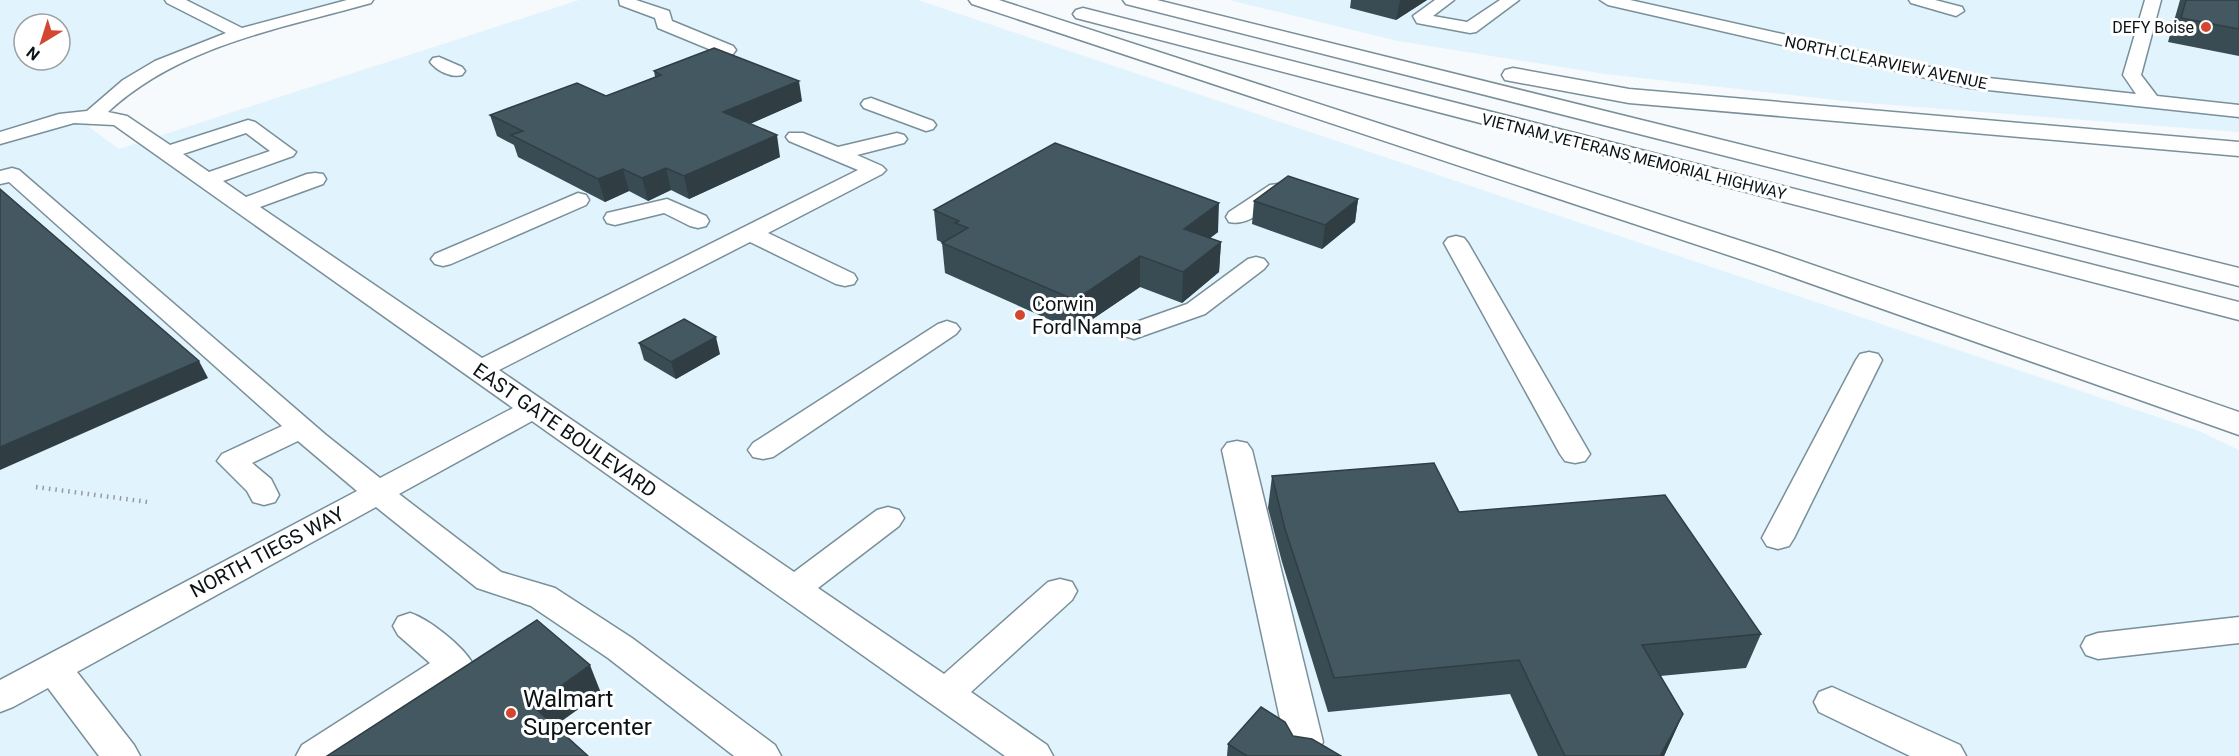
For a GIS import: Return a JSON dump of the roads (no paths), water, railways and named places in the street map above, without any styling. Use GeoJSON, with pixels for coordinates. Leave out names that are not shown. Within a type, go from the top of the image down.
{"type":"FeatureCollection","features":[{"type":"Feature","properties":{"kind":"highway"},"geometry":{"type":"LineString","coordinates":[[979,0],[1862,290],[2083,366],[2239,423]]}},
{"type":"Feature","properties":{"kind":"highway","name":"VIETNAM VETERANS MEMORIAL HIGHWAY"},"geometry":{"type":"LineString","coordinates":[[1029,0],[2239,311]]}},
{"type":"Feature","properties":{"kind":"highway"},"geometry":{"type":"LineString","coordinates":[[1133,0],[1261,24],[1448,64],[1629,96],[2239,150]]}},
{"type":"Feature","properties":{"kind":"highway","name":"VIETNAM VETERANS MEMORIAL HIGHWAY"},"geometry":{"type":"LineString","coordinates":[[1133,0],[2239,277]]}},
{"type":"Feature","properties":{"kind":"street"},"geometry":{"type":"LineString","coordinates":[[173,0],[242,35]]}},
{"type":"Feature","properties":{"kind":"street"},"geometry":{"type":"LineString","coordinates":[[0,138],[45,125],[92,116],[133,81],[170,61],[242,35],[364,0]]}},
{"type":"Feature","properties":{"kind":"street"},"geometry":{"type":"LineString","coordinates":[[1446,0],[1421,16],[1423,19],[1470,28],[1510,0]]}},
{"type":"Feature","properties":{"kind":"street","name":"NORTH CLEARVIEW AVENUE"},"geometry":{"type":"LineString","coordinates":[[1608,0],[1656,5],[1970,82],[2239,111]]}},
{"type":"Feature","properties":{"kind":"street"},"geometry":{"type":"LineString","coordinates":[[1917,0],[1956,11]]}},
{"type":"Feature","properties":{"kind":"street"},"geometry":{"type":"LineString","coordinates":[[2151,102],[2132,75],[2153,0]]}},
{"type":"Feature","properties":{"kind":"street"},"geometry":{"type":"LineString","coordinates":[[626,2],[663,15],[664,24],[727,50]]}},
{"type":"Feature","properties":{"kind":"street"},"geometry":{"type":"LineString","coordinates":[[438,62],[456,71]]}},
{"type":"Feature","properties":{"kind":"street"},"geometry":{"type":"LineString","coordinates":[[872,104],[926,125]]}},
{"type":"Feature","properties":{"kind":"street","name":"EAST GATE BOULEVARD"},"geometry":{"type":"LineString","coordinates":[[92,116],[120,120],[1034,756]]}},
{"type":"Feature","properties":{"kind":"street"},"geometry":{"type":"LineString","coordinates":[[167,153],[248,126],[286,152],[207,180]]}},
{"type":"Feature","properties":{"kind":"street"},"geometry":{"type":"LineString","coordinates":[[479,370],[875,170],[796,137]]}},
{"type":"Feature","properties":{"kind":"street"},"geometry":{"type":"LineString","coordinates":[[836,154],[897,139]]}},
{"type":"Feature","properties":{"kind":"street"},"geometry":{"type":"LineString","coordinates":[[0,178],[12,174],[301,428],[489,580],[543,597],[620,648],[762,756]]}},
{"type":"Feature","properties":{"kind":"street"},"geometry":{"type":"LineString","coordinates":[[242,206],[315,179]]}},
{"type":"Feature","properties":{"kind":"street"},"geometry":{"type":"LineString","coordinates":[[1238,217],[1278,190]]}},
{"type":"Feature","properties":{"kind":"street"},"geometry":{"type":"LineString","coordinates":[[443,259],[578,200]]}},
{"type":"Feature","properties":{"kind":"street"},"geometry":{"type":"LineString","coordinates":[[615,218],[667,206],[698,221]]}},
{"type":"Feature","properties":{"kind":"street"},"geometry":{"type":"LineString","coordinates":[[751,234],[844,279]]}},
{"type":"Feature","properties":{"kind":"street"},"geometry":{"type":"LineString","coordinates":[[1456,243],[1575,454]]}},
{"type":"Feature","properties":{"kind":"street"},"geometry":{"type":"LineString","coordinates":[[1134,330],[1196,309],[1257,264]]}},
{"type":"Feature","properties":{"kind":"street"},"geometry":{"type":"LineString","coordinates":[[763,450],[946,329]]}},
{"type":"Feature","properties":{"kind":"street"},"geometry":{"type":"LineString","coordinates":[[1778,538],[1869,360]]}},
{"type":"Feature","properties":{"kind":"street","name":"NORTH TIEGS WAY"},"geometry":{"type":"LineString","coordinates":[[0,697],[534,408]]}},
{"type":"Feature","properties":{"kind":"street"},"geometry":{"type":"LineString","coordinates":[[264,495],[260,486],[232,461],[301,428]]}},
{"type":"Feature","properties":{"kind":"street"},"geometry":{"type":"LineString","coordinates":[[1237,450],[1304,742]]}},
{"type":"Feature","properties":{"kind":"street"},"geometry":{"type":"LineString","coordinates":[[794,589],[888,518]]}},
{"type":"Feature","properties":{"kind":"street"},"geometry":{"type":"LineString","coordinates":[[945,694],[1060,591]]}},
{"type":"Feature","properties":{"kind":"street"},"geometry":{"type":"LineString","coordinates":[[315,756],[455,664],[410,626]]}},
{"type":"Feature","properties":{"kind":"street"},"geometry":{"type":"LineString","coordinates":[[2098,646],[2239,630]]}},
{"type":"Feature","properties":{"kind":"street"},"geometry":{"type":"LineString","coordinates":[[53,668],[121,756]]}},
{"type":"Feature","properties":{"kind":"street"},"geometry":{"type":"LineString","coordinates":[[1832,702],[1947,756]]}},
{"type":"Feature","properties":{"kind":"place","name":"DEFY Boise"},"geometry":{"type":"Point","coordinates":[2206,27]}},
{"type":"Feature","properties":{"kind":"place","name":"Corwin Ford Nampa"},"geometry":{"type":"Point","coordinates":[1020,315]}},
{"type":"Feature","properties":{"kind":"place","name":"Walmart Supercenter"},"geometry":{"type":"Point","coordinates":[511,713]}}]}
